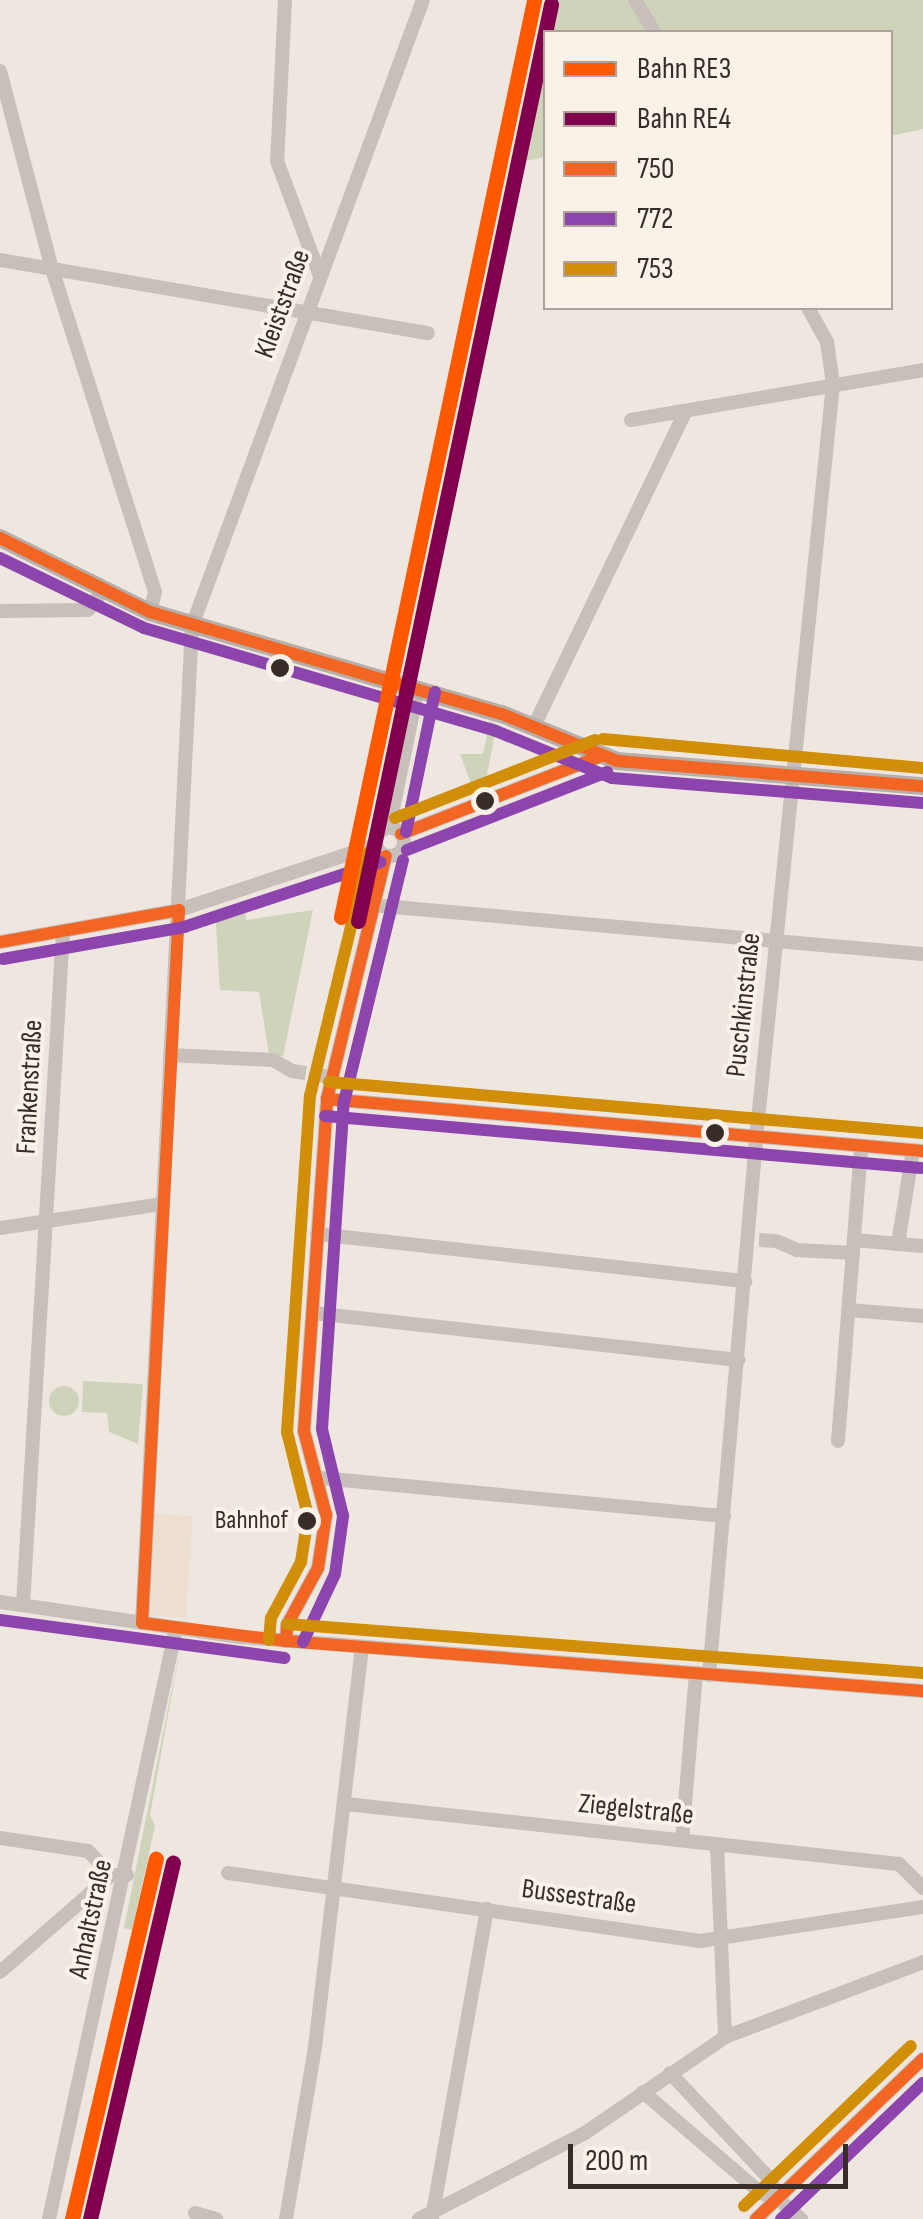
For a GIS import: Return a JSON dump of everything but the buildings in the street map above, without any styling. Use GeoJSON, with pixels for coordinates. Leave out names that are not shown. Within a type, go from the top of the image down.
{"type":"FeatureCollection","features":[{"type":"Feature","properties":{"kind":"main road"},"geometry":{"type":"LineString","coordinates":[[0,538],[102,592],[150,612],[535,724],[600,756],[792,777],[923,786]]}},
{"type":"Feature","properties":{"kind":"street"},"geometry":{"type":"LineString","coordinates":[[284,0],[277,161],[320,276]]}},
{"type":"Feature","properties":{"kind":"street","name":"Kleiststraße"},"geometry":{"type":"LineString","coordinates":[[142,1623],[192,626],[424,0]]}},
{"type":"Feature","properties":{"kind":"street"},"geometry":{"type":"LineString","coordinates":[[635,0],[653,30]]}},
{"type":"Feature","properties":{"kind":"street"},"geometry":{"type":"LineString","coordinates":[[0,71],[52,269],[155,592],[150,612]]}},
{"type":"Feature","properties":{"kind":"street"},"geometry":{"type":"LineString","coordinates":[[0,260],[428,332]]}},
{"type":"Feature","properties":{"kind":"street","name":"Puschkinstraße"},"geometry":{"type":"LineString","coordinates":[[682,1840],[724,1516],[745,1281],[754,1240],[756,1137],[834,384],[828,342],[809,310]]}},
{"type":"Feature","properties":{"kind":"street"},"geometry":{"type":"LineString","coordinates":[[631,420],[923,370]]}},
{"type":"Feature","properties":{"kind":"street"},"geometry":{"type":"LineString","coordinates":[[535,724],[685,413]]}},
{"type":"Feature","properties":{"kind":"street"},"geometry":{"type":"LineString","coordinates":[[0,612],[88,610],[102,592]]}},
{"type":"Feature","properties":{"kind":"street"},"geometry":{"type":"LineString","coordinates":[[0,942],[179,910],[381,850],[400,852],[395,831],[418,688]]}},
{"type":"Feature","properties":{"kind":"street"},"geometry":{"type":"LineString","coordinates":[[286,1642],[287,1625],[318,1568],[326,1515],[321,1478],[304,1432],[327,1099],[381,850],[395,831],[600,756]]}},
{"type":"Feature","properties":{"kind":"street"},"geometry":{"type":"LineString","coordinates":[[371,905],[923,954]]}},
{"type":"Feature","properties":{"kind":"street","name":"Frankenstraße"},"geometry":{"type":"LineString","coordinates":[[23,1605],[63,931]]}},
{"type":"Feature","properties":{"kind":"street"},"geometry":{"type":"LineString","coordinates":[[170,1055],[273,1060],[292,1071]]}},
{"type":"Feature","properties":{"kind":"street"},"geometry":{"type":"LineString","coordinates":[[327,1099],[918,1151],[898,1244]]}},
{"type":"Feature","properties":{"kind":"street"},"geometry":{"type":"LineString","coordinates":[[838,1440],[862,1146]]}},
{"type":"Feature","properties":{"kind":"street"},"geometry":{"type":"LineString","coordinates":[[0,1228],[47,1218],[163,1204]]}},
{"type":"Feature","properties":{"kind":"street"},"geometry":{"type":"LineString","coordinates":[[317,1234],[745,1281]]}},
{"type":"Feature","properties":{"kind":"street"},"geometry":{"type":"LineString","coordinates":[[776,1241],[797,1250],[923,1246]]}},
{"type":"Feature","properties":{"kind":"street"},"geometry":{"type":"LineString","coordinates":[[849,1310],[923,1316]]}},
{"type":"Feature","properties":{"kind":"street"},"geometry":{"type":"LineString","coordinates":[[313,1312],[738,1360]]}},
{"type":"Feature","properties":{"kind":"street"},"geometry":{"type":"LineString","coordinates":[[321,1478],[724,1516]]}},
{"type":"Feature","properties":{"kind":"street"},"geometry":{"type":"LineString","coordinates":[[0,1602],[286,1642],[923,1691]]}},
{"type":"Feature","properties":{"kind":"street","name":"Anhaltstraße"},"geometry":{"type":"LineString","coordinates":[[50,2219],[119,1875],[176,1628]]}},
{"type":"Feature","properties":{"kind":"street"},"geometry":{"type":"LineString","coordinates":[[286,2219],[346,1804],[362,1648]]}},
{"type":"Feature","properties":{"kind":"street","name":"Ziegelstraße"},"geometry":{"type":"LineString","coordinates":[[346,1804],[899,1864],[921,1880]]}},
{"type":"Feature","properties":{"kind":"street"},"geometry":{"type":"LineString","coordinates":[[0,1838],[88,1851],[119,1875],[0,1972]]}},
{"type":"Feature","properties":{"kind":"street"},"geometry":{"type":"LineString","coordinates":[[717,1845],[725,2037]]}},
{"type":"Feature","properties":{"kind":"street","name":"Bussestraße"},"geometry":{"type":"LineString","coordinates":[[228,1872],[720,1941],[923,1907]]}},
{"type":"Feature","properties":{"kind":"street"},"geometry":{"type":"LineString","coordinates":[[427,2217],[487,1909]]}},
{"type":"Feature","properties":{"kind":"street"},"geometry":{"type":"LineString","coordinates":[[427,2217],[585,2133],[725,2037],[923,1962]]}},
{"type":"Feature","properties":{"kind":"street"},"geometry":{"type":"LineString","coordinates":[[756,2219],[923,2059]]}},
{"type":"Feature","properties":{"kind":"street"},"geometry":{"type":"LineString","coordinates":[[670,2073],[771,2180],[777,2198]]}},
{"type":"Feature","properties":{"kind":"street"},"geometry":{"type":"LineString","coordinates":[[643,2092],[760,2194],[777,2198],[801,2219]]}},
{"type":"Feature","properties":{"kind":"street"},"geometry":{"type":"LineString","coordinates":[[195,2213],[216,2219]]}},
{"type":"Feature","properties":{"kind":"green space"},"geometry":{"type":"Polygon","coordinates":[[[550,0],[923,0],[923,129],[893,136],[893,30],[544,30],[550,0]]]}},
{"type":"Feature","properties":{"kind":"green space"},"geometry":{"type":"Polygon","coordinates":[[[543,38],[543,157],[520,162],[543,38]]]}},
{"type":"Feature","properties":{"kind":"green space"},"geometry":{"type":"Polygon","coordinates":[[[490,721],[497,724],[484,789],[474,792],[460,754],[483,754],[490,721]]]}},
{"type":"Feature","properties":{"kind":"green space"},"geometry":{"type":"Polygon","coordinates":[[[244,901],[246,920],[313,910],[283,1056],[269,1054],[259,992],[220,990],[215,910],[244,901]]]}},
{"type":"Feature","properties":{"kind":"green space"},"geometry":{"type":"Polygon","coordinates":[[[83,1381],[143,1384],[138,1444],[109,1432],[107,1413],[82,1412],[83,1381]]]}},
{"type":"Feature","properties":{"kind":"green space"},"geometry":{"type":"Polygon","coordinates":[[[64,1386],[74,1391],[79,1401],[74,1411],[64,1416],[54,1411],[49,1401],[54,1391],[64,1386]]]}},
{"type":"Feature","properties":{"kind":"green space"},"geometry":{"type":"Polygon","coordinates":[[[182,1638],[150,1815],[155,1826],[132,1930],[124,1928],[182,1638]]]}},
{"type":"Feature","properties":{"kind":"shaded area"},"geometry":{"type":"Polygon","coordinates":[[[148,1513],[193,1516],[186,1618],[141,1615],[148,1513]]]}},
{"type":"Feature","properties":{"kind":"tunnel"},"geometry":{"type":"LineString","coordinates":[[292,1071],[331,1077]]}},
{"type":"Feature","properties":{"kind":"tunnel"},"geometry":{"type":"LineString","coordinates":[[759,1240],[776,1241]]}},
{"type":"Feature","properties":{"kind":"rail line","name":"RE3"},"geometry":{"type":"LineString","coordinates":[[341,917],[534,0]]}},
{"type":"Feature","properties":{"kind":"rail line","name":"RE4"},"geometry":{"type":"LineString","coordinates":[[546,30],[551,4]]}},
{"type":"Feature","properties":{"kind":"rail line","name":"RE4"},"geometry":{"type":"LineString","coordinates":[[358,921],[543,42]]}},
{"type":"Feature","properties":{"kind":"rail line","name":"RE3"},"geometry":{"type":"LineString","coordinates":[[72,2219],[156,1859]]}},
{"type":"Feature","properties":{"kind":"rail line","name":"RE4"},"geometry":{"type":"LineString","coordinates":[[90,2219],[173,1863]]}},
{"type":"Feature","properties":{"kind":"transit line","name":"750"},"geometry":{"type":"LineString","coordinates":[[0,538],[150,612],[502,714],[617,761],[923,786]]}},
{"type":"Feature","properties":{"kind":"transit line","name":"772"},"geometry":{"type":"LineString","coordinates":[[0,558],[144,628],[496,731],[612,778],[922,803]]}},
{"type":"Feature","properties":{"kind":"transit line","name":"772"},"geometry":{"type":"LineString","coordinates":[[406,832],[435,692]]}},
{"type":"Feature","properties":{"kind":"transit line","name":"753"},"geometry":{"type":"LineString","coordinates":[[603,739],[923,768]]}},
{"type":"Feature","properties":{"kind":"transit line","name":"753"},"geometry":{"type":"LineString","coordinates":[[395,818],[595,740]]}},
{"type":"Feature","properties":{"kind":"transit line","name":"750"},"geometry":{"type":"LineString","coordinates":[[401,834],[601,756]]}},
{"type":"Feature","properties":{"kind":"transit line","name":"772"},"geometry":{"type":"LineString","coordinates":[[407,850],[607,772]]}},
{"type":"Feature","properties":{"kind":"transit line","name":"753"},"geometry":{"type":"LineString","coordinates":[[269,1640],[271,1618],[301,1562],[308,1516],[287,1432],[310,1096],[369,852]]}},
{"type":"Feature","properties":{"kind":"transit line","name":"750"},"geometry":{"type":"LineString","coordinates":[[286,1641],[287,1625],[318,1568],[326,1515],[304,1431],[327,1099],[386,856]]}},
{"type":"Feature","properties":{"kind":"transit line","name":"772"},"geometry":{"type":"LineString","coordinates":[[303,1642],[335,1574],[343,1516],[322,1429],[344,1102],[403,860]]}},
{"type":"Feature","properties":{"kind":"transit line","name":"772"},"geometry":{"type":"LineString","coordinates":[[3,959],[184,927],[381,862]]}},
{"type":"Feature","properties":{"kind":"transit line","name":"750"},"geometry":{"type":"LineString","coordinates":[[0,942],[179,910]]}},
{"type":"Feature","properties":{"kind":"transit line","name":"750"},"geometry":{"type":"LineString","coordinates":[[142,1623],[179,910]]}},
{"type":"Feature","properties":{"kind":"transit line","name":"753"},"geometry":{"type":"LineString","coordinates":[[329,1082],[923,1133]]}},
{"type":"Feature","properties":{"kind":"transit line","name":"750"},"geometry":{"type":"LineString","coordinates":[[327,1099],[923,1151]]}},
{"type":"Feature","properties":{"kind":"transit line","name":"772"},"geometry":{"type":"LineString","coordinates":[[325,1116],[921,1168]]}},
{"type":"Feature","properties":{"kind":"transit line","name":"772"},"geometry":{"type":"LineString","coordinates":[[0,1620],[284,1658]]}},
{"type":"Feature","properties":{"kind":"transit line","name":"750"},"geometry":{"type":"LineString","coordinates":[[142,1623],[286,1641],[923,1691]]}},
{"type":"Feature","properties":{"kind":"transit line","name":"753"},"geometry":{"type":"LineString","coordinates":[[287,1624],[923,1673]]}},
{"type":"Feature","properties":{"kind":"transit line","name":"753"},"geometry":{"type":"LineString","coordinates":[[744,2206],[911,2046]]}},
{"type":"Feature","properties":{"kind":"transit line","name":"750"},"geometry":{"type":"LineString","coordinates":[[756,2219],[923,2059]]}},
{"type":"Feature","properties":{"kind":"transit line","name":"772"},"geometry":{"type":"LineString","coordinates":[[781,2219],[923,2083]]}},
{"type":"Feature","properties":{"kind":"place","name":"Bahnhof"},"geometry":{"type":"Point","coordinates":[307,1521]}}]}
